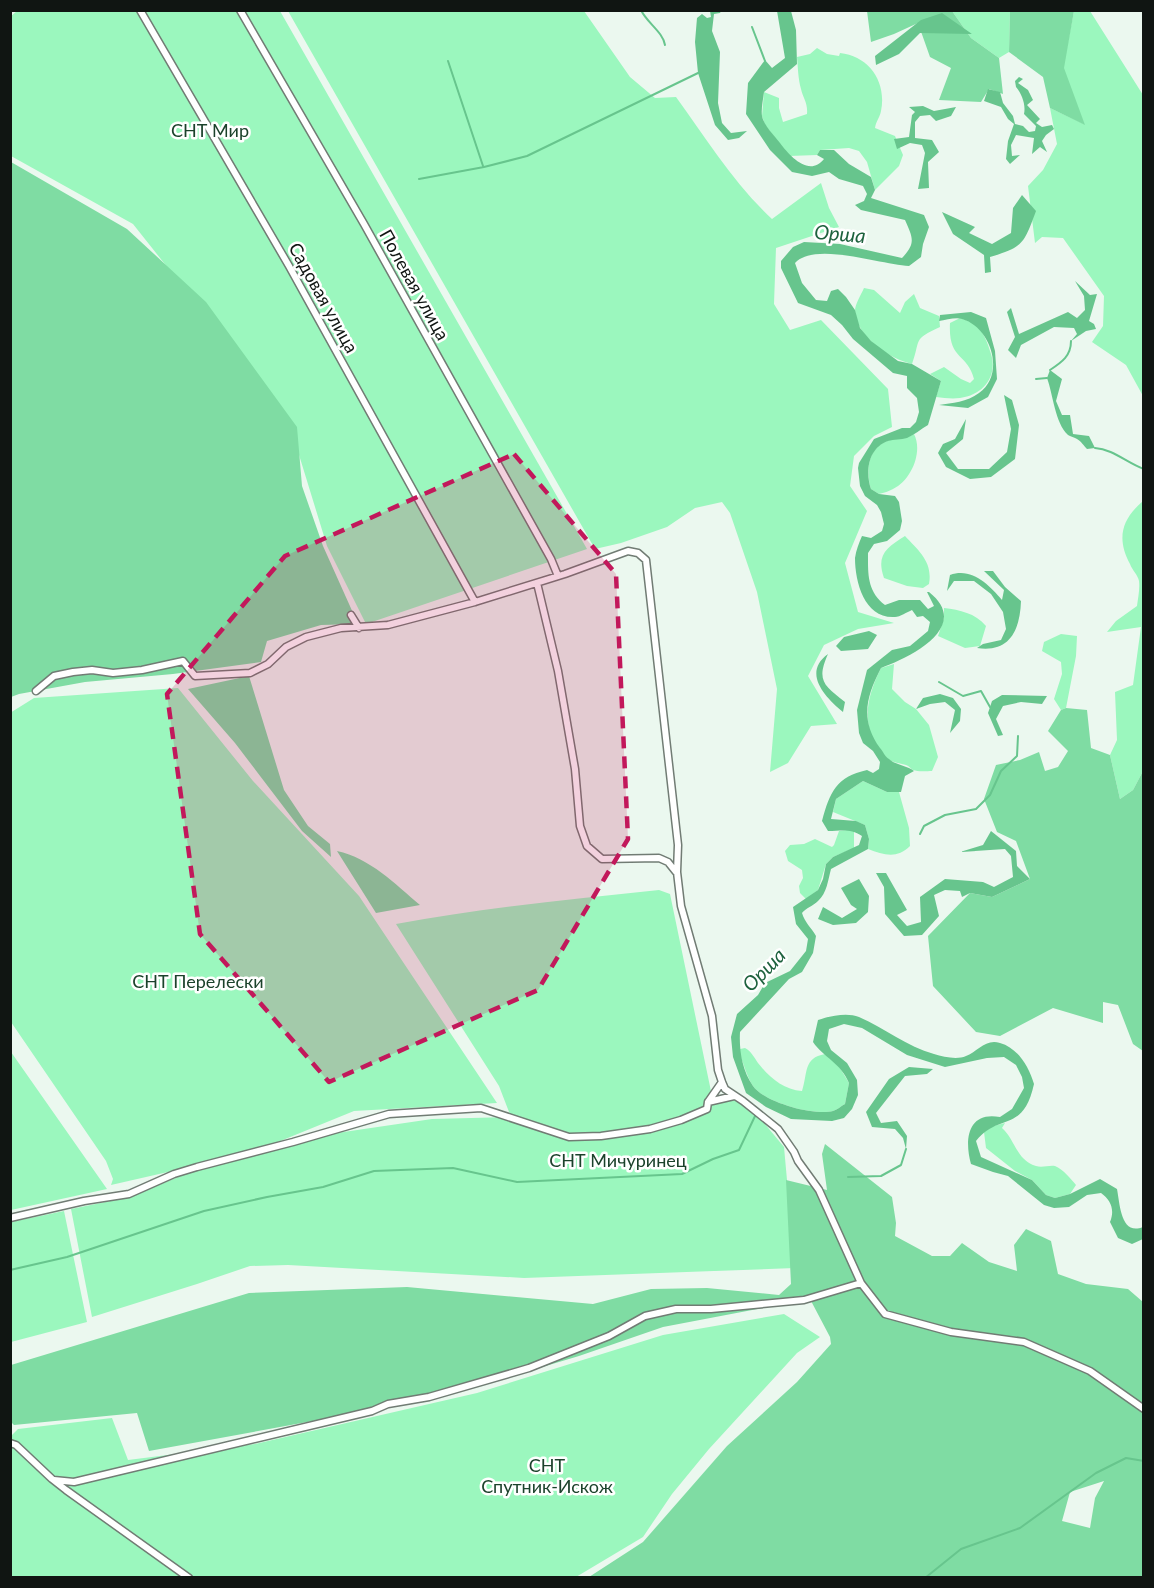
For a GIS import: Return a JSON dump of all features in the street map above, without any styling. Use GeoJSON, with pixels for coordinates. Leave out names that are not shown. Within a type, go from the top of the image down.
{"type":"FeatureCollection","features":[{"type":"Feature","properties":{"kind":"street","name":"Садовая улица"},"geometry":{"type":"LineString","coordinates":[[140,10],[289,266],[475,603]]}},
{"type":"Feature","properties":{"kind":"street","name":"Полевая улица"},"geometry":{"type":"LineString","coordinates":[[240,10],[364,224],[558,576]]}},
{"type":"Feature","properties":{"kind":"street"},"geometry":{"type":"LineString","coordinates":[[36,691],[54,676],[92,670],[113,673],[142,670],[183,661],[195,675],[250,673],[268,664],[286,647],[306,637],[341,628],[388,625],[475,603],[628,551],[638,554],[646,560],[678,845],[676,872],[681,906],[712,1016],[718,1070],[725,1089],[778,1129],[795,1152],[798,1161],[819,1190],[861,1283],[885,1314],[951,1332],[1024,1342],[1089,1371],[1143,1409]]}},
{"type":"Feature","properties":{"kind":"street"},"geometry":{"type":"LineString","coordinates":[[537,583],[558,671],[575,769],[580,826],[586,846],[602,859],[659,858],[668,862],[676,872]]}},
{"type":"Feature","properties":{"kind":"street"},"geometry":{"type":"LineString","coordinates":[[351,615],[358,628]]}},
{"type":"Feature","properties":{"kind":"street"},"geometry":{"type":"LineString","coordinates":[[10,1218],[84,1201],[129,1194],[174,1174],[389,1114],[481,1108],[570,1137],[650,1130],[707,1109],[708,1102],[722,1082]]}},
{"type":"Feature","properties":{"kind":"street"},"geometry":{"type":"LineString","coordinates":[[708,1102],[735,1096]]}},
{"type":"Feature","properties":{"kind":"street"},"geometry":{"type":"LineString","coordinates":[[54,1480],[74,1482],[372,1411],[388,1404],[429,1397],[529,1368],[609,1336],[645,1316],[676,1309],[711,1309],[804,1300],[861,1283]]}},
{"type":"Feature","properties":{"kind":"street"},"geometry":{"type":"LineString","coordinates":[[10,1443],[16,1444],[54,1480],[128,1536],[189,1578]]}},
{"type":"Feature","properties":{"kind":"highlighted area"},"geometry":{"type":"Polygon","coordinates":[[[514,454],[616,574],[628,839],[538,990],[329,1082],[200,934],[167,694],[285,556],[514,454]]]}},
{"type":"Feature","properties":{"kind":"green space","name":"СНТ Мир"},"geometry":{"type":"Polygon","coordinates":[[[17,11],[280,11],[587,549],[366,624],[327,546],[288,419],[133,224],[11,156],[10,17],[17,11]]]}},
{"type":"Feature","properties":{"kind":"green space"},"geometry":{"type":"Polygon","coordinates":[[[288,11],[584,11],[630,77],[655,98],[676,97],[733,176],[772,219],[821,183],[829,208],[839,227],[776,248],[774,304],[790,330],[821,320],[888,389],[892,427],[874,436],[854,456],[850,486],[867,511],[845,563],[858,612],[894,623],[858,629],[824,645],[808,676],[837,724],[811,726],[788,763],[770,772],[777,689],[757,592],[730,513],[722,502],[695,508],[667,527],[621,543],[595,549],[288,11]]]}},
{"type":"Feature","properties":{"kind":"green space"},"geometry":{"type":"Polygon","coordinates":[[[952,11],[1010,11],[1009,52],[999,58],[971,38],[952,11]]]}},
{"type":"Feature","properties":{"kind":"green space"},"geometry":{"type":"Polygon","coordinates":[[[1074,11],[1090,11],[1143,95],[1143,396],[1126,365],[1092,342],[1103,326],[1104,296],[1063,238],[1042,237],[1035,243],[1028,186],[1043,170],[1057,144],[1050,108],[1084,124],[1063,68],[1074,11]]]}},
{"type":"Feature","properties":{"kind":"green space"},"geometry":{"type":"Polygon","coordinates":[[[817,48],[827,54],[839,56],[840,53],[859,59],[874,72],[878,81],[882,100],[875,128],[895,136],[903,155],[899,166],[875,190],[867,162],[859,151],[849,148],[820,150],[817,155],[789,156],[765,125],[762,116],[764,92],[779,98],[783,122],[807,114],[799,81],[797,57],[810,54],[817,48]]]}},
{"type":"Feature","properties":{"kind":"green space"},"geometry":{"type":"Polygon","coordinates":[[[864,288],[874,290],[900,313],[905,302],[914,294],[920,308],[939,316],[940,327],[921,338],[912,364],[885,352],[861,330],[855,311],[864,288]]]}},
{"type":"Feature","properties":{"kind":"green space"},"geometry":{"type":"Polygon","coordinates":[[[960,318],[971,322],[983,334],[992,360],[991,375],[983,388],[969,396],[936,397],[941,381],[930,374],[944,367],[970,383],[974,379],[971,370],[952,344],[950,323],[960,318]]]}},
{"type":"Feature","properties":{"kind":"green space"},"geometry":{"type":"Polygon","coordinates":[[[914,434],[916,456],[906,479],[900,485],[883,493],[879,494],[871,489],[868,475],[873,453],[883,443],[914,434]]]}},
{"type":"Feature","properties":{"kind":"green space"},"geometry":{"type":"Polygon","coordinates":[[[1143,501],[1143,771],[1133,790],[1120,799],[1110,755],[1117,740],[1115,692],[1133,685],[1141,627],[1107,632],[1116,621],[1137,606],[1139,581],[1126,555],[1122,537],[1130,515],[1143,501]]]}},
{"type":"Feature","properties":{"kind":"green space"},"geometry":{"type":"Polygon","coordinates":[[[905,536],[927,563],[929,584],[923,588],[907,586],[884,578],[881,563],[884,553],[905,536]]]}},
{"type":"Feature","properties":{"kind":"green space"},"geometry":{"type":"Polygon","coordinates":[[[944,608],[967,613],[986,626],[980,646],[965,648],[938,636],[944,618],[944,608]]]}},
{"type":"Feature","properties":{"kind":"green space"},"geometry":{"type":"Polygon","coordinates":[[[1061,634],[1077,636],[1076,656],[1066,708],[1061,710],[1054,699],[1062,674],[1061,662],[1042,651],[1044,642],[1061,634]]]}},
{"type":"Feature","properties":{"kind":"green space"},"geometry":{"type":"Polygon","coordinates":[[[894,664],[892,689],[916,709],[929,725],[938,757],[932,771],[915,771],[906,765],[888,759],[872,738],[868,715],[871,692],[881,668],[894,664]]]}},
{"type":"Feature","properties":{"kind":"green space","name":"СНТ Перелески"},"geometry":{"type":"Polygon","coordinates":[[[178,688],[253,781],[359,896],[497,1103],[354,1111],[251,1153],[111,1185],[113,1179],[106,1161],[11,1022],[10,713],[34,698],[178,688]]]}},
{"type":"Feature","properties":{"kind":"green space"},"geometry":{"type":"Polygon","coordinates":[[[863,781],[887,792],[899,792],[909,828],[910,846],[900,853],[890,855],[868,849],[869,839],[865,825],[833,812],[836,799],[863,781]]]}},
{"type":"Feature","properties":{"kind":"green space"},"geometry":{"type":"Polygon","coordinates":[[[839,831],[854,831],[854,848],[833,857],[826,864],[818,890],[806,899],[800,893],[799,886],[803,878],[802,870],[788,861],[785,851],[790,845],[804,844],[815,839],[832,847],[839,831]]]}},
{"type":"Feature","properties":{"kind":"green space","name":"СНТ Мичуринец"},"geometry":{"type":"Polygon","coordinates":[[[659,890],[670,894],[712,1096],[744,1099],[784,1147],[795,1268],[524,1278],[288,1265],[250,1266],[92,1317],[71,1209],[130,1197],[195,1170],[330,1134],[432,1119],[511,1117],[499,1086],[396,924],[560,900],[659,890]]]}},
{"type":"Feature","properties":{"kind":"green space"},"geometry":{"type":"Polygon","coordinates":[[[745,1048],[777,1082],[802,1091],[807,1067],[813,1059],[825,1054],[837,1063],[849,1083],[845,1104],[833,1111],[802,1110],[767,1097],[753,1086],[749,1079],[740,1055],[740,1049],[745,1048]]]}},
{"type":"Feature","properties":{"kind":"green space"},"geometry":{"type":"Polygon","coordinates":[[[11,1052],[107,1189],[11,1210],[11,1052]]]}},
{"type":"Feature","properties":{"kind":"green space"},"geometry":{"type":"Polygon","coordinates":[[[1005,1123],[1002,1128],[1024,1159],[1038,1167],[1055,1166],[1069,1177],[1076,1185],[1070,1194],[1055,1198],[1046,1195],[1032,1180],[1015,1171],[986,1148],[984,1132],[993,1126],[1005,1123]]]}},
{"type":"Feature","properties":{"kind":"green space"},"geometry":{"type":"Polygon","coordinates":[[[64,1211],[87,1322],[11,1342],[11,1222],[64,1211]]]}},
{"type":"Feature","properties":{"kind":"green space","name":"СНТ Спутник-Искож"},"geometry":{"type":"Polygon","coordinates":[[[784,1314],[820,1337],[797,1353],[709,1449],[672,1494],[643,1537],[576,1577],[11,1577],[10,1437],[18,1429],[112,1418],[128,1460],[255,1444],[477,1393],[663,1335],[784,1314]]]}},
{"type":"Feature","properties":{"kind":"shaded area"},"geometry":{"type":"Polygon","coordinates":[[[710,11],[721,11],[714,14],[712,31],[720,52],[718,103],[722,123],[731,133],[747,131],[739,138],[728,140],[715,125],[698,73],[695,42],[697,18],[702,14],[707,18],[711,17],[710,11]]]}},
{"type":"Feature","properties":{"kind":"shaded area"},"geometry":{"type":"Polygon","coordinates":[[[777,11],[791,11],[796,30],[797,64],[764,92],[762,113],[767,127],[800,163],[812,166],[818,164],[824,159],[817,155],[820,150],[834,150],[849,164],[871,177],[875,190],[871,198],[924,215],[929,227],[921,257],[909,266],[833,254],[817,254],[795,263],[802,283],[816,300],[827,301],[831,291],[838,289],[855,310],[860,328],[871,341],[898,361],[912,364],[941,381],[928,425],[907,438],[890,440],[881,444],[872,455],[868,468],[871,489],[879,494],[895,496],[899,502],[902,521],[900,530],[887,541],[874,544],[868,553],[868,561],[872,588],[885,605],[899,600],[920,600],[928,609],[934,606],[927,592],[929,592],[941,605],[944,617],[941,629],[932,639],[906,657],[881,668],[876,679],[867,708],[874,738],[894,763],[914,771],[905,776],[901,792],[887,792],[863,781],[836,799],[831,819],[856,821],[865,825],[869,839],[868,849],[831,869],[821,898],[802,913],[816,936],[813,953],[802,972],[789,979],[740,1032],[744,1067],[753,1086],[767,1097],[802,1110],[825,1112],[845,1104],[849,1083],[842,1070],[813,1042],[818,1020],[838,1015],[854,1016],[869,1021],[924,1051],[950,1058],[966,1056],[990,1042],[1000,1043],[1012,1049],[1022,1059],[1034,1084],[1024,1110],[1010,1120],[985,1132],[976,1141],[981,1157],[1032,1180],[1046,1195],[1055,1198],[1070,1194],[1100,1179],[1117,1189],[1126,1223],[1136,1229],[1143,1227],[1143,1239],[1132,1244],[1118,1238],[1110,1222],[1111,1206],[1101,1193],[1087,1195],[1069,1207],[1054,1208],[1044,1205],[1008,1176],[971,1164],[968,1145],[971,1129],[975,1123],[989,1116],[1000,1117],[1012,1109],[1024,1088],[1016,1065],[1004,1057],[987,1058],[945,1067],[907,1055],[862,1028],[844,1024],[829,1029],[827,1041],[831,1050],[847,1063],[857,1080],[858,1095],[852,1109],[844,1118],[832,1121],[791,1119],[766,1107],[746,1093],[733,1057],[731,1037],[737,1014],[758,995],[765,983],[790,971],[806,951],[808,939],[796,924],[793,907],[818,890],[826,864],[833,857],[859,845],[862,836],[858,833],[841,830],[828,831],[822,821],[828,802],[841,782],[856,773],[867,770],[873,773],[879,769],[880,762],[873,751],[863,743],[859,733],[857,710],[867,670],[892,650],[910,646],[928,631],[930,622],[923,616],[917,617],[912,610],[895,617],[876,612],[864,598],[855,568],[855,555],[862,536],[871,538],[882,531],[884,524],[877,505],[865,496],[860,486],[859,463],[874,439],[902,428],[910,428],[916,422],[919,412],[917,398],[907,388],[907,376],[893,373],[853,339],[831,315],[798,303],[781,268],[781,261],[793,247],[804,242],[840,244],[902,258],[910,248],[911,236],[905,220],[861,210],[855,205],[864,201],[867,194],[863,186],[839,179],[829,172],[812,176],[792,172],[770,150],[746,114],[748,83],[765,60],[772,68],[785,58],[777,11]]]}},
{"type":"Feature","properties":{"kind":"shaded area"},"geometry":{"type":"Polygon","coordinates":[[[867,11],[952,11],[971,38],[999,58],[1003,94],[989,89],[981,102],[939,100],[951,68],[930,57],[918,23],[871,42],[867,11]]]}},
{"type":"Feature","properties":{"kind":"shaded area"},"geometry":{"type":"Polygon","coordinates":[[[1010,11],[1074,11],[1064,68],[1085,125],[1050,108],[1043,77],[1009,52],[1010,11]]]}},
{"type":"Feature","properties":{"kind":"shaded area"},"geometry":{"type":"Polygon","coordinates":[[[942,13],[972,34],[920,33],[899,54],[876,65],[875,56],[921,20],[942,13]]]}},
{"type":"Feature","properties":{"kind":"shaded area"},"geometry":{"type":"Polygon","coordinates":[[[1019,77],[1023,79],[1018,83],[1028,90],[1033,100],[1027,105],[1040,119],[1036,123],[1042,127],[1052,125],[1054,129],[1042,141],[1047,152],[1040,147],[1032,154],[1034,138],[1016,135],[1011,145],[1012,156],[1020,155],[1010,164],[1006,159],[1008,141],[1014,124],[1001,107],[984,101],[988,89],[1000,92],[1003,103],[1013,116],[1015,124],[1023,126],[1029,132],[1035,131],[1036,126],[1024,114],[1023,100],[1016,87],[1015,81],[1019,77]]]}},
{"type":"Feature","properties":{"kind":"shaded area"},"geometry":{"type":"Polygon","coordinates":[[[923,106],[934,111],[956,107],[951,116],[936,121],[930,115],[920,116],[915,122],[915,138],[932,140],[939,152],[928,162],[929,188],[918,189],[925,153],[922,145],[910,143],[897,149],[894,139],[909,137],[912,115],[915,112],[909,107],[923,106]]]}},
{"type":"Feature","properties":{"kind":"shaded area"},"geometry":{"type":"Polygon","coordinates":[[[11,162],[127,229],[206,302],[297,427],[302,486],[323,546],[358,624],[321,625],[267,641],[261,662],[173,674],[85,682],[11,697],[11,162]]]}},
{"type":"Feature","properties":{"kind":"shaded area"},"geometry":{"type":"Polygon","coordinates":[[[1022,195],[1036,211],[1029,230],[1016,246],[990,257],[991,272],[985,273],[984,255],[953,234],[942,212],[975,227],[969,233],[992,244],[1011,233],[1013,208],[1022,195]]]}},
{"type":"Feature","properties":{"kind":"shaded area"},"geometry":{"type":"Polygon","coordinates":[[[1075,281],[1090,295],[1097,294],[1089,321],[1096,329],[1086,331],[1071,341],[1077,334],[1074,328],[1054,327],[1021,345],[1016,358],[1008,350],[1015,337],[1007,312],[1011,308],[1019,334],[1068,312],[1077,318],[1085,310],[1084,296],[1075,281]]]}},
{"type":"Feature","properties":{"kind":"shaded area"},"geometry":{"type":"Polygon","coordinates":[[[971,312],[986,318],[995,351],[997,379],[988,397],[968,408],[939,405],[959,402],[974,396],[987,385],[992,375],[991,352],[981,331],[962,319],[939,321],[940,315],[971,312]]]}},
{"type":"Feature","properties":{"kind":"shaded area"},"geometry":{"type":"Polygon","coordinates":[[[1050,370],[1062,379],[1056,401],[1062,415],[1070,415],[1073,434],[1089,436],[1095,448],[1087,449],[1064,430],[1057,416],[1047,378],[1050,370]]]}},
{"type":"Feature","properties":{"kind":"shaded area"},"geometry":{"type":"Polygon","coordinates":[[[1004,395],[1012,400],[1019,425],[1015,459],[991,477],[970,479],[946,467],[938,453],[943,444],[955,439],[966,419],[963,439],[946,453],[958,469],[989,469],[1007,452],[1011,429],[1004,395]]]}},
{"type":"Feature","properties":{"kind":"shaded area"},"geometry":{"type":"Polygon","coordinates":[[[984,571],[993,571],[1005,587],[1021,601],[1018,621],[1011,637],[998,647],[988,649],[977,648],[983,644],[1001,640],[1006,629],[1003,612],[991,594],[974,581],[954,581],[947,591],[950,575],[966,573],[986,583],[1002,600],[1004,590],[984,571]]]}},
{"type":"Feature","properties":{"kind":"shaded area"},"geometry":{"type":"Polygon","coordinates":[[[869,631],[877,635],[868,649],[841,651],[836,646],[844,637],[869,631]]]}},
{"type":"Feature","properties":{"kind":"shaded area"},"geometry":{"type":"Polygon","coordinates":[[[828,654],[823,670],[824,682],[845,702],[843,712],[823,692],[817,677],[820,661],[828,654]]]}},
{"type":"Feature","properties":{"kind":"shaded area"},"geometry":{"type":"Polygon","coordinates":[[[249,676],[284,790],[308,826],[330,844],[331,857],[302,831],[235,743],[188,689],[249,676]]]}},
{"type":"Feature","properties":{"kind":"shaded area"},"geometry":{"type":"Polygon","coordinates":[[[940,694],[953,698],[961,709],[960,721],[950,733],[955,710],[945,702],[916,709],[923,698],[940,694]]]}},
{"type":"Feature","properties":{"kind":"shaded area"},"geometry":{"type":"Polygon","coordinates":[[[1002,695],[1047,696],[1042,704],[1021,702],[1003,706],[996,719],[1003,735],[998,736],[988,713],[992,701],[1002,695]]]}},
{"type":"Feature","properties":{"kind":"shaded area"},"geometry":{"type":"Polygon","coordinates":[[[1066,708],[1087,710],[1091,748],[1110,755],[1120,799],[1133,790],[1143,771],[1143,1051],[1133,1044],[1118,1005],[1103,1002],[1103,1023],[1053,1008],[1000,1036],[976,1032],[933,986],[928,936],[970,893],[992,897],[1030,879],[1016,841],[997,832],[984,799],[996,765],[1020,760],[1039,752],[1045,771],[1058,767],[1068,751],[1048,731],[1061,710],[1066,708]]]}},
{"type":"Feature","properties":{"kind":"shaded area"},"geometry":{"type":"Polygon","coordinates":[[[991,831],[1016,851],[1017,866],[1030,879],[992,897],[970,893],[962,897],[960,891],[945,890],[934,895],[939,916],[922,935],[904,936],[885,914],[884,887],[876,873],[886,873],[907,910],[897,915],[907,926],[921,922],[920,897],[945,879],[983,882],[994,887],[1013,877],[1011,856],[1005,849],[960,852],[983,845],[991,831]]]}},
{"type":"Feature","properties":{"kind":"shaded area"},"geometry":{"type":"Polygon","coordinates":[[[337,851],[349,854],[371,866],[420,905],[376,913],[337,851]]]}},
{"type":"Feature","properties":{"kind":"shaded area"},"geometry":{"type":"Polygon","coordinates":[[[859,879],[869,896],[868,912],[856,923],[833,925],[818,919],[823,907],[842,918],[857,909],[851,905],[841,888],[859,879]]]}},
{"type":"Feature","properties":{"kind":"shaded area"},"geometry":{"type":"Polygon","coordinates":[[[909,1067],[933,1069],[927,1074],[905,1076],[876,1113],[881,1123],[897,1121],[907,1136],[906,1149],[903,1138],[895,1129],[872,1127],[866,1112],[889,1079],[909,1067]]]}},
{"type":"Feature","properties":{"kind":"shaded area"},"geometry":{"type":"Polygon","coordinates":[[[825,1144],[892,1197],[896,1223],[895,1236],[932,1256],[950,1256],[962,1243],[989,1262],[1017,1271],[1014,1245],[1026,1229],[1051,1241],[1058,1274],[1086,1284],[1128,1289],[1143,1302],[1143,1577],[589,1577],[643,1542],[727,1446],[797,1382],[831,1344],[830,1337],[810,1299],[663,1327],[579,1356],[438,1398],[149,1451],[137,1413],[14,1425],[11,1422],[11,1365],[249,1293],[407,1287],[593,1304],[651,1289],[707,1288],[779,1295],[791,1284],[786,1180],[827,1190],[822,1154],[825,1144]],[[1104,1481],[1070,1492],[1062,1521],[1090,1528],[1095,1498],[1104,1481]]]}},
{"type":"Feature","properties":{"kind":"waterway"},"geometry":{"type":"LineString","coordinates":[[641,10],[664,40],[665,45]]}},
{"type":"Feature","properties":{"kind":"waterway"},"geometry":{"type":"LineString","coordinates":[[752,27],[765,61]]}},
{"type":"Feature","properties":{"kind":"waterway"},"geometry":{"type":"LineString","coordinates":[[448,61],[483,166]]}},
{"type":"Feature","properties":{"kind":"waterway"},"geometry":{"type":"LineString","coordinates":[[419,179],[484,167],[527,156],[698,73]]}},
{"type":"Feature","properties":{"kind":"waterway"},"geometry":{"type":"LineString","coordinates":[[1050,370],[1068,355],[1071,341]]}},
{"type":"Feature","properties":{"kind":"waterway"},"geometry":{"type":"LineString","coordinates":[[1036,379],[1047,378]]}},
{"type":"Feature","properties":{"kind":"waterway"},"geometry":{"type":"LineString","coordinates":[[1095,448],[1108,451],[1144,469]]}},
{"type":"Feature","properties":{"kind":"waterway"},"geometry":{"type":"LineString","coordinates":[[939,682],[963,696],[981,691],[990,707]]}},
{"type":"Feature","properties":{"kind":"waterway"},"geometry":{"type":"LineString","coordinates":[[920,834],[924,826],[945,815],[976,809],[990,795],[1001,771],[1017,756],[1018,736]]}},
{"type":"Feature","properties":{"kind":"waterway"},"geometry":{"type":"LineString","coordinates":[[10,1270],[67,1257],[204,1211],[323,1187],[374,1171],[453,1168],[517,1182],[682,1174],[739,1150],[756,1114]]}},
{"type":"Feature","properties":{"kind":"waterway"},"geometry":{"type":"LineString","coordinates":[[848,1177],[881,1176],[901,1165],[906,1149]]}},
{"type":"Feature","properties":{"kind":"waterway"},"geometry":{"type":"LineString","coordinates":[[925,1578],[961,1549],[1020,1528],[1096,1473],[1126,1458],[1144,1461]]}},
{"type":"Feature","properties":{"kind":"water label","name":"Орша"},"geometry":{"type":"Point","coordinates":[840,234]}},
{"type":"Feature","properties":{"kind":"water label","name":"Орша"},"geometry":{"type":"Point","coordinates":[764,970]}}]}
